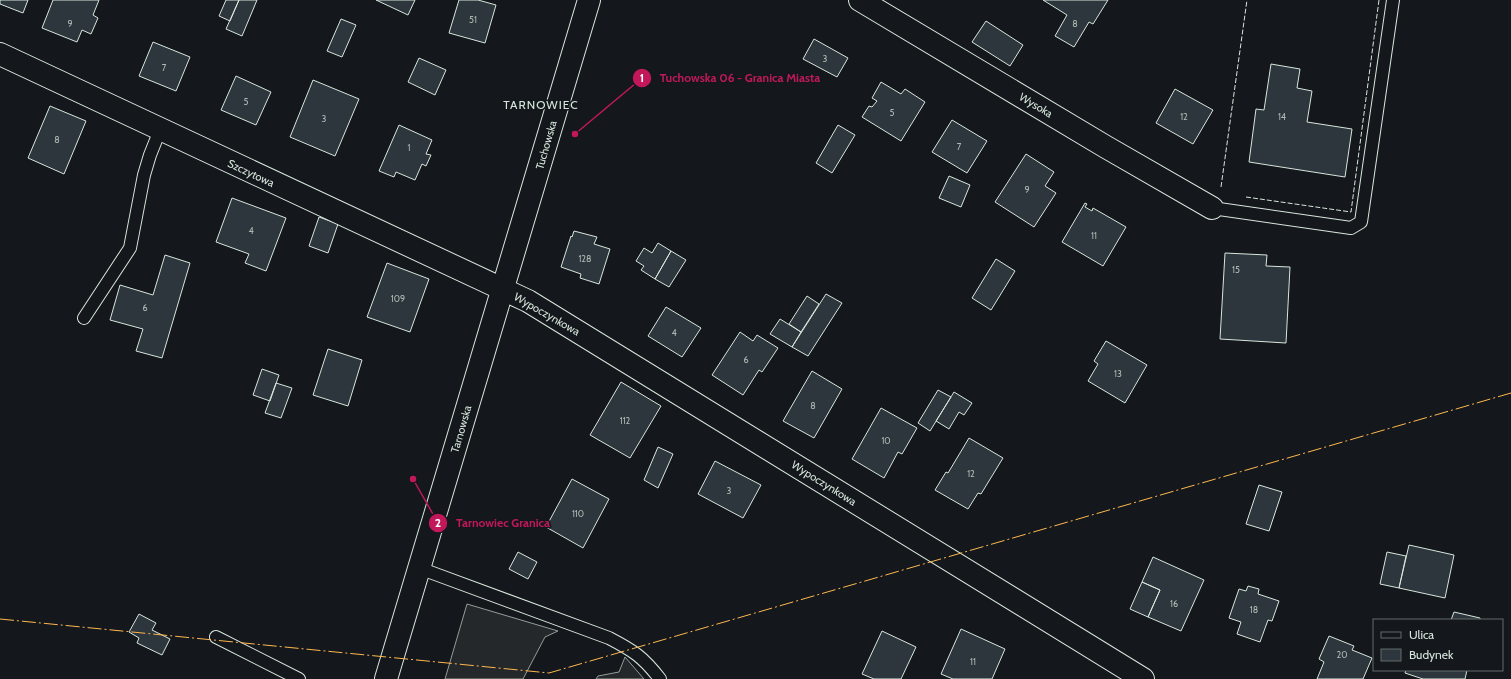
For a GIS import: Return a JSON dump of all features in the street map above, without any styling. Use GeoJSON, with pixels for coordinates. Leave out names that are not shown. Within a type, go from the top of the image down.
{"type":"FeatureCollection","features":[{"type":"Feature","properties":{"kind":"street","name":"Tuchowska"},"geometry":{"type":"LineString","coordinates":[[503,290],[589,0]]}},
{"type":"Feature","properties":{"kind":"street","name":"Wysoka"},"geometry":{"type":"LineString","coordinates":[[860,0],[1106,147],[1212,208]]}},
{"type":"Feature","properties":{"kind":"street","name":"Szczytowa"},"geometry":{"type":"LineString","coordinates":[[0,54],[503,290]]}},
{"type":"Feature","properties":{"kind":"street","name":"Tarnowska"},"geometry":{"type":"LineString","coordinates":[[386,679],[503,290]]}},
{"type":"Feature","properties":{"kind":"street","name":"Wypoczynkowa"},"geometry":{"type":"LineString","coordinates":[[503,290],[528,302],[564,323],[1143,679]]}},
{"type":"Feature","properties":{"kind":"lane"},"geometry":{"type":"LineString","coordinates":[[1212,208],[1351,228],[1361,222],[1393,0]]}},
{"type":"Feature","properties":{"kind":"lane"},"geometry":{"type":"LineString","coordinates":[[84,318],[130,248],[144,175],[150,154],[160,130]]}},
{"type":"Feature","properties":{"kind":"lane"},"geometry":{"type":"LineString","coordinates":[[419,568],[610,638],[635,652],[647,662],[660,679]]}},
{"type":"Feature","properties":{"kind":"lane"},"geometry":{"type":"LineString","coordinates":[[216,637],[299,679]]}},
{"type":"Feature","properties":{"kind":"shaded area"},"geometry":{"type":"Polygon","coordinates":[[[467,604],[558,631],[545,637],[523,679],[445,679],[467,604]]]}},
{"type":"Feature","properties":{"kind":"shaded area"},"geometry":{"type":"Polygon","coordinates":[[[625,657],[644,679],[596,679],[598,676],[619,672],[625,657]]]}},
{"type":"Feature","properties":{"kind":"building"},"geometry":{"type":"Polygon","coordinates":[[[0,0],[28,0],[23,13],[0,4],[0,0]]]}},
{"type":"Feature","properties":{"kind":"building"},"geometry":{"type":"Polygon","coordinates":[[[53,0],[99,0],[93,15],[98,18],[91,34],[82,30],[77,42],[42,28],[53,0]]]}},
{"type":"Feature","properties":{"kind":"building"},"geometry":{"type":"Polygon","coordinates":[[[226,0],[239,0],[230,21],[219,16],[226,0]]]}},
{"type":"Feature","properties":{"kind":"building"},"geometry":{"type":"Polygon","coordinates":[[[239,0],[257,0],[242,36],[226,29],[239,0]]]}},
{"type":"Feature","properties":{"kind":"building"},"geometry":{"type":"Polygon","coordinates":[[[376,0],[415,0],[408,15],[376,0]]]}},
{"type":"Feature","properties":{"kind":"building"},"geometry":{"type":"Polygon","coordinates":[[[459,0],[478,0],[496,5],[485,43],[449,33],[459,0]]]}},
{"type":"Feature","properties":{"kind":"building"},"geometry":{"type":"Polygon","coordinates":[[[1043,0],[1108,0],[1093,24],[1089,22],[1074,47],[1055,36],[1067,15],[1043,0]]]}},
{"type":"Feature","properties":{"kind":"building"},"geometry":{"type":"Polygon","coordinates":[[[341,19],[356,25],[342,57],[327,51],[341,19]]]}},
{"type":"Feature","properties":{"kind":"building"},"geometry":{"type":"Polygon","coordinates":[[[986,21],[1023,45],[1010,66],[972,42],[986,21]]]}},
{"type":"Feature","properties":{"kind":"building"},"geometry":{"type":"Polygon","coordinates":[[[814,39],[848,58],[837,77],[803,59],[814,39]]]}},
{"type":"Feature","properties":{"kind":"building"},"geometry":{"type":"Polygon","coordinates":[[[153,42],[190,57],[176,91],[139,76],[153,42]]]}},
{"type":"Feature","properties":{"kind":"building"},"geometry":{"type":"Polygon","coordinates":[[[419,58],[446,70],[435,95],[408,82],[419,58]]]}},
{"type":"Feature","properties":{"kind":"building"},"geometry":{"type":"Polygon","coordinates":[[[1271,64],[1300,69],[1297,88],[1312,91],[1307,122],[1352,129],[1345,177],[1249,162],[1256,109],[1264,110],[1271,64]]]}},
{"type":"Feature","properties":{"kind":"building"},"geometry":{"type":"Polygon","coordinates":[[[236,76],[271,92],[256,125],[221,110],[236,76]]]}},
{"type":"Feature","properties":{"kind":"building"},"geometry":{"type":"Polygon","coordinates":[[[313,80],[359,99],[335,156],[290,137],[313,80]]]}},
{"type":"Feature","properties":{"kind":"building"},"geometry":{"type":"Polygon","coordinates":[[[881,82],[901,94],[905,89],[925,102],[901,141],[862,117],[869,106],[872,107],[877,101],[872,98],[881,82]]]}},
{"type":"Feature","properties":{"kind":"building"},"geometry":{"type":"Polygon","coordinates":[[[1175,89],[1213,110],[1193,144],[1156,123],[1175,89]]]}},
{"type":"Feature","properties":{"kind":"building"},"geometry":{"type":"Polygon","coordinates":[[[50,106],[86,121],[64,174],[28,158],[50,106]]]}},
{"type":"Feature","properties":{"kind":"building"},"geometry":{"type":"Polygon","coordinates":[[[952,120],[987,141],[967,173],[932,152],[952,120]]]}},
{"type":"Feature","properties":{"kind":"building"},"geometry":{"type":"Polygon","coordinates":[[[399,125],[432,140],[426,154],[431,155],[426,166],[422,164],[415,180],[396,172],[394,177],[379,171],[399,125]]]}},
{"type":"Feature","properties":{"kind":"building"},"geometry":{"type":"Polygon","coordinates":[[[838,125],[855,135],[832,173],[816,163],[838,125]]]}},
{"type":"Feature","properties":{"kind":"building"},"geometry":{"type":"Polygon","coordinates":[[[1026,154],[1054,172],[1045,186],[1056,193],[1034,227],[995,202],[1026,154]]]}},
{"type":"Feature","properties":{"kind":"building"},"geometry":{"type":"Polygon","coordinates":[[[949,176],[970,185],[961,207],[939,198],[949,176]]]}},
{"type":"Feature","properties":{"kind":"building"},"geometry":{"type":"Polygon","coordinates":[[[232,198],[286,218],[266,271],[245,263],[249,254],[216,242],[232,198]]]}},
{"type":"Feature","properties":{"kind":"building"},"geometry":{"type":"Polygon","coordinates":[[[1085,203],[1087,204],[1085,207],[1092,211],[1093,208],[1126,227],[1103,266],[1062,242],[1085,203]]]}},
{"type":"Feature","properties":{"kind":"building"},"geometry":{"type":"Polygon","coordinates":[[[319,217],[338,224],[328,253],[309,246],[319,217]]]}},
{"type":"Feature","properties":{"kind":"building"},"geometry":{"type":"Polygon","coordinates":[[[574,231],[597,237],[594,244],[610,249],[599,284],[580,278],[581,274],[561,267],[574,231]]]}},
{"type":"Feature","properties":{"kind":"building"},"geometry":{"type":"Polygon","coordinates":[[[658,243],[671,251],[655,279],[641,270],[644,266],[636,261],[644,248],[652,253],[658,243]]]}},
{"type":"Feature","properties":{"kind":"building"},"geometry":{"type":"Polygon","coordinates":[[[671,251],[686,260],[669,287],[655,279],[671,251]]]}},
{"type":"Feature","properties":{"kind":"building"},"geometry":{"type":"Polygon","coordinates":[[[1225,253],[1267,255],[1266,266],[1290,267],[1286,343],[1220,339],[1225,253]]]}},
{"type":"Feature","properties":{"kind":"building"},"geometry":{"type":"Polygon","coordinates":[[[165,255],[190,263],[162,358],[136,351],[143,329],[110,320],[120,285],[153,295],[165,255]]]}},
{"type":"Feature","properties":{"kind":"building"},"geometry":{"type":"Polygon","coordinates":[[[996,259],[1015,271],[991,310],[972,298],[996,259]]]}},
{"type":"Feature","properties":{"kind":"building"},"geometry":{"type":"Polygon","coordinates":[[[387,263],[429,279],[410,332],[367,317],[387,263]]]}},
{"type":"Feature","properties":{"kind":"building"},"geometry":{"type":"Polygon","coordinates":[[[826,294],[842,303],[808,356],[792,347],[826,294]]]}},
{"type":"Feature","properties":{"kind":"building"},"geometry":{"type":"Polygon","coordinates":[[[807,296],[819,304],[801,332],[789,324],[807,296]]]}},
{"type":"Feature","properties":{"kind":"building"},"geometry":{"type":"Polygon","coordinates":[[[666,307],[701,328],[682,357],[648,336],[666,307]]]}},
{"type":"Feature","properties":{"kind":"building"},"geometry":{"type":"Polygon","coordinates":[[[780,319],[801,332],[792,347],[770,334],[780,319]]]}},
{"type":"Feature","properties":{"kind":"building"},"geometry":{"type":"Polygon","coordinates":[[[740,332],[753,341],[757,335],[778,348],[762,372],[759,370],[743,395],[712,375],[740,332]]]}},
{"type":"Feature","properties":{"kind":"building"},"geometry":{"type":"Polygon","coordinates":[[[1106,341],[1147,365],[1125,403],[1088,381],[1098,364],[1094,361],[1106,341]]]}},
{"type":"Feature","properties":{"kind":"building"},"geometry":{"type":"Polygon","coordinates":[[[328,349],[362,360],[348,406],[313,395],[328,349]]]}},
{"type":"Feature","properties":{"kind":"building"},"geometry":{"type":"Polygon","coordinates":[[[262,369],[279,375],[270,401],[253,395],[262,369]]]}},
{"type":"Feature","properties":{"kind":"building"},"geometry":{"type":"Polygon","coordinates":[[[812,371],[842,389],[814,438],[783,421],[812,371]]]}},
{"type":"Feature","properties":{"kind":"building"},"geometry":{"type":"Polygon","coordinates":[[[621,382],[661,406],[630,458],[590,435],[621,382]]]}},
{"type":"Feature","properties":{"kind":"building"},"geometry":{"type":"Polygon","coordinates":[[[276,383],[292,388],[281,418],[265,413],[276,383]]]}},
{"type":"Feature","properties":{"kind":"building"},"geometry":{"type":"Polygon","coordinates":[[[938,390],[951,397],[930,431],[918,423],[938,390]]]}},
{"type":"Feature","properties":{"kind":"building"},"geometry":{"type":"Polygon","coordinates":[[[954,392],[972,403],[964,415],[959,412],[949,429],[936,421],[954,392]]]}},
{"type":"Feature","properties":{"kind":"building"},"geometry":{"type":"Polygon","coordinates":[[[881,408],[917,428],[902,454],[898,452],[884,478],[852,459],[881,408]]]}},
{"type":"Feature","properties":{"kind":"building"},"geometry":{"type":"Polygon","coordinates":[[[969,438],[1003,458],[981,494],[978,493],[968,509],[935,490],[946,472],[948,473],[969,438]]]}},
{"type":"Feature","properties":{"kind":"building"},"geometry":{"type":"Polygon","coordinates":[[[658,447],[673,454],[658,488],[644,480],[658,447]]]}},
{"type":"Feature","properties":{"kind":"building"},"geometry":{"type":"Polygon","coordinates":[[[715,461],[761,485],[743,518],[698,494],[715,461]]]}},
{"type":"Feature","properties":{"kind":"building"},"geometry":{"type":"Polygon","coordinates":[[[572,479],[609,499],[583,548],[546,527],[572,479]]]}},
{"type":"Feature","properties":{"kind":"building"},"geometry":{"type":"Polygon","coordinates":[[[1259,485],[1282,492],[1269,531],[1246,524],[1259,485]]]}},
{"type":"Feature","properties":{"kind":"building"},"geometry":{"type":"Polygon","coordinates":[[[1409,545],[1454,555],[1445,598],[1399,588],[1409,545]]]}},
{"type":"Feature","properties":{"kind":"building"},"geometry":{"type":"Polygon","coordinates":[[[518,552],[537,562],[528,579],[509,569],[518,552]]]}},
{"type":"Feature","properties":{"kind":"building"},"geometry":{"type":"Polygon","coordinates":[[[1387,552],[1406,556],[1399,588],[1380,584],[1387,552]]]}},
{"type":"Feature","properties":{"kind":"building"},"geometry":{"type":"Polygon","coordinates":[[[1153,557],[1204,580],[1181,631],[1148,617],[1160,590],[1142,582],[1153,557]]]}},
{"type":"Feature","properties":{"kind":"building"},"geometry":{"type":"Polygon","coordinates":[[[1142,582],[1160,590],[1148,617],[1130,609],[1142,582]]]}},
{"type":"Feature","properties":{"kind":"building"},"geometry":{"type":"Polygon","coordinates":[[[1248,586],[1259,589],[1258,594],[1279,601],[1272,621],[1268,620],[1260,642],[1237,634],[1241,622],[1229,618],[1239,589],[1246,591],[1248,586]]]}},
{"type":"Feature","properties":{"kind":"building"},"geometry":{"type":"Polygon","coordinates":[[[1454,612],[1480,618],[1480,619],[1451,619],[1454,612]]]}},
{"type":"Feature","properties":{"kind":"building"},"geometry":{"type":"Polygon","coordinates":[[[139,614],[156,623],[152,630],[170,639],[162,655],[137,643],[139,638],[129,632],[139,614]]]}},
{"type":"Feature","properties":{"kind":"building"},"geometry":{"type":"Polygon","coordinates":[[[961,629],[1005,649],[992,679],[953,679],[941,674],[961,629]]]}},
{"type":"Feature","properties":{"kind":"building"},"geometry":{"type":"Polygon","coordinates":[[[882,631],[916,647],[901,679],[874,679],[862,674],[882,631]]]}},
{"type":"Feature","properties":{"kind":"building"},"geometry":{"type":"Polygon","coordinates":[[[1329,636],[1354,646],[1352,650],[1372,658],[1363,679],[1317,679],[1324,662],[1319,659],[1329,636]]]}},
{"type":"Feature","properties":{"kind":"building"},"geometry":{"type":"Polygon","coordinates":[[[1406,671],[1467,671],[1465,679],[1423,679],[1405,673],[1406,671]]]}},
{"type":"Feature","properties":{"kind":"fence"},"geometry":{"type":"LineString","coordinates":[[1221,187],[1247,0]]}},
{"type":"Feature","properties":{"kind":"fence"},"geometry":{"type":"LineString","coordinates":[[1246,197],[1351,212],[1379,0]]}},
{"type":"Feature","properties":{"kind":"power"},"geometry":{"type":"LineString","coordinates":[[0,619],[549,673],[1511,393]]}},
{"type":"Feature","properties":{"kind":"place","name":"Tuchowska 06 - Granica Miasta"},"geometry":{"type":"Point","coordinates":[575,134]}},
{"type":"Feature","properties":{"kind":"place","name":"Tarnowiec Granica"},"geometry":{"type":"Point","coordinates":[413,479]}},
{"type":"Feature","properties":{"kind":"district","name":"TARNOWIEC"},"geometry":{"type":"Point","coordinates":[541,104]}}]}
